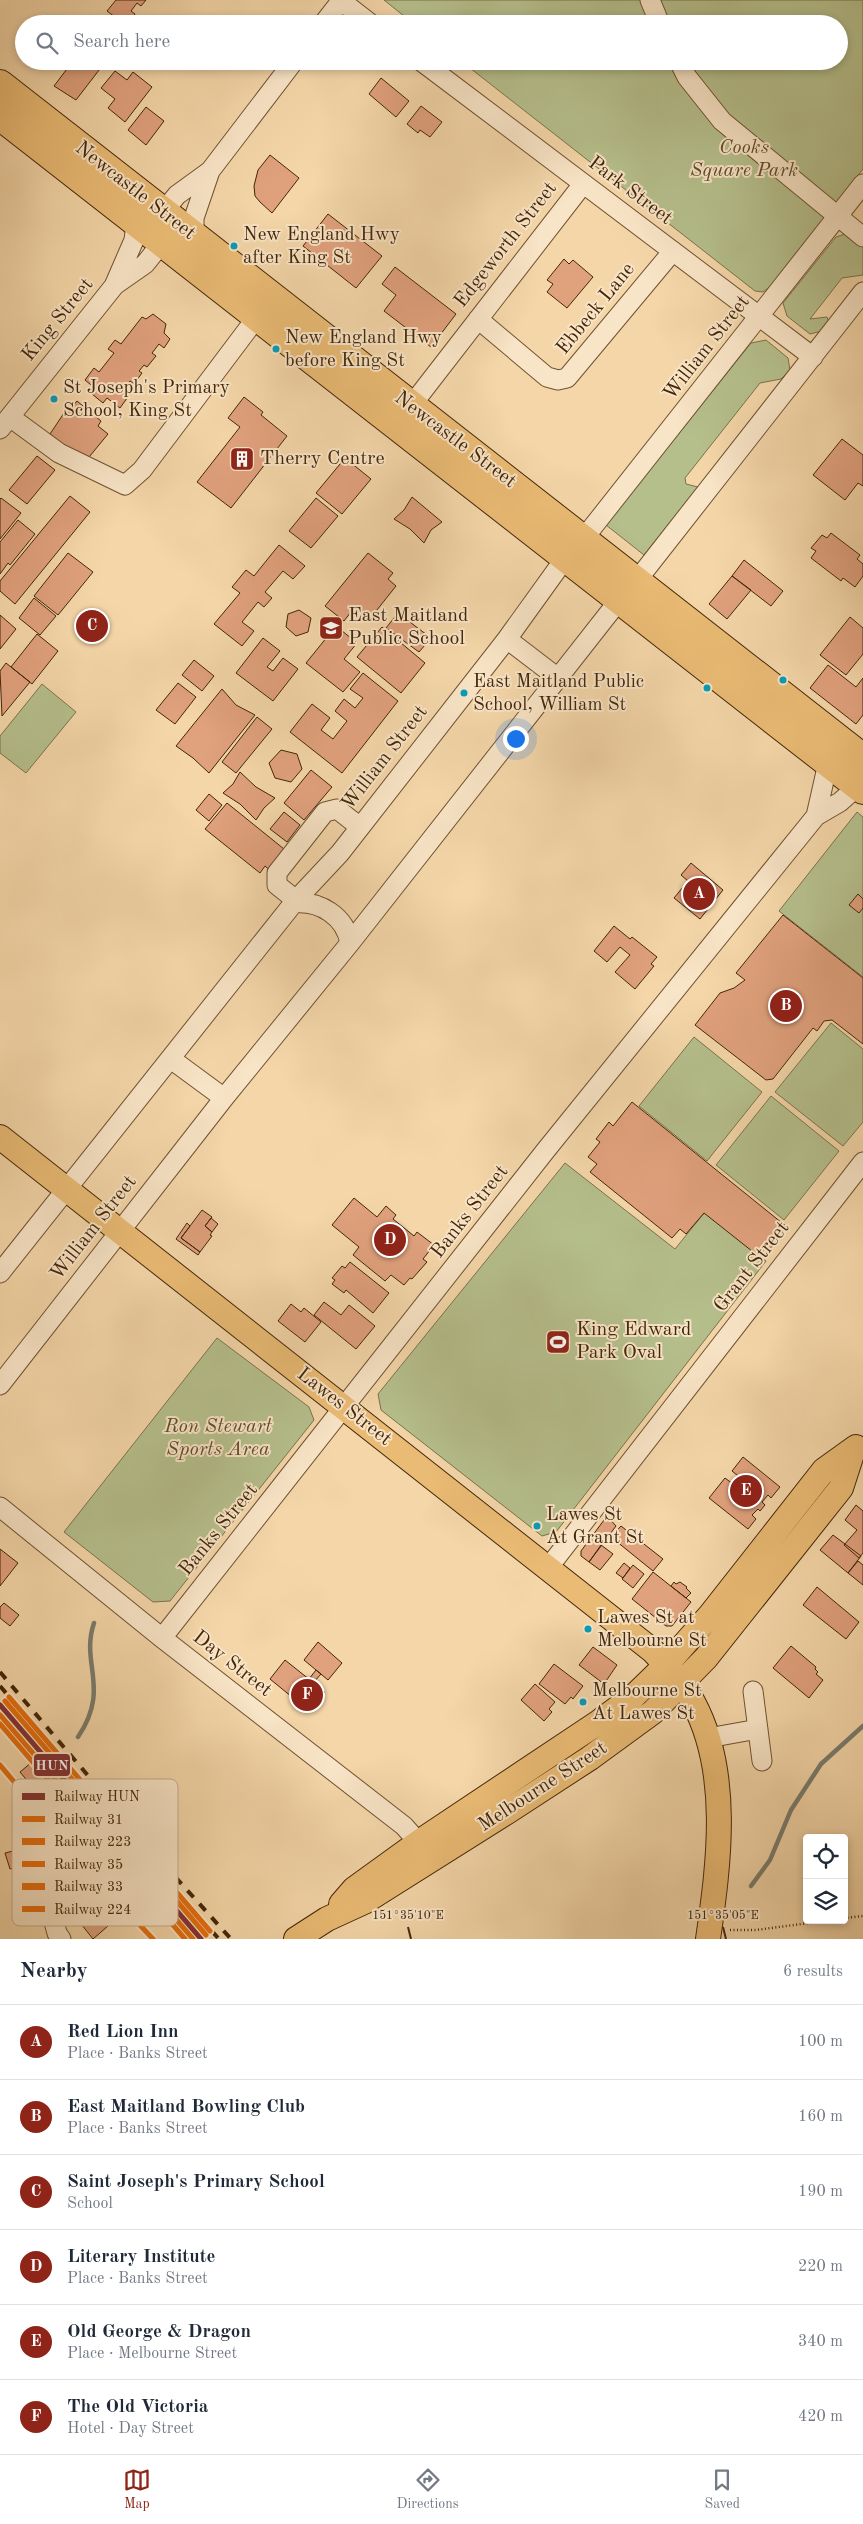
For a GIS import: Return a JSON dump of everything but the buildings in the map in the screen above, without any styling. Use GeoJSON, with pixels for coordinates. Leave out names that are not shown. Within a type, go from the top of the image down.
{"type":"FeatureCollection","features":[{"type":"Feature","properties":{"kind":"highway","name":"Newcastle Street"},"geometry":{"type":"LineString","coordinates":[[0,84],[411,406],[575,548]]}},
{"type":"Feature","properties":{"kind":"highway","name":"Newcastle Street"},"geometry":{"type":"LineString","coordinates":[[0,116],[161,244],[257,317],[629,589],[861,752]]}},
{"type":"Feature","properties":{"kind":"highway"},"geometry":{"type":"LineString","coordinates":[[118,177],[131,199],[151,221],[161,244]]}},
{"type":"Feature","properties":{"kind":"highway"},"geometry":{"type":"LineString","coordinates":[[163,212],[173,238],[196,260],[205,277]]}},
{"type":"Feature","properties":{"kind":"highway","name":"Newcastle Street"},"geometry":{"type":"LineString","coordinates":[[629,589],[828,763],[861,788]]}},
{"type":"Feature","properties":{"kind":"highway"},"geometry":{"type":"LineString","coordinates":[[861,752],[861,788]]}},
{"type":"Feature","properties":{"kind":"main road","name":"Lawes Street"},"geometry":{"type":"LineString","coordinates":[[0,1136],[66,1190],[653,1651],[666,1665],[682,1684],[693,1702],[708,1738],[718,1798],[718,1848],[709,1939]]}},
{"type":"Feature","properties":{"kind":"main road","name":"Melbourne Street"},"geometry":{"type":"LineString","coordinates":[[296,1939],[327,1919],[364,1902],[425,1850],[634,1696],[666,1665],[711,1614],[824,1470],[860,1450]]}},
{"type":"Feature","properties":{"kind":"main road","name":"Melbourne Street"},"geometry":{"type":"LineString","coordinates":[[425,1850],[590,1758],[653,1712],[682,1684],[841,1488],[860,1450]]}},
{"type":"Feature","properties":{"kind":"street"},"geometry":{"type":"LineString","coordinates":[[329,15],[340,0],[359,15]]}},
{"type":"Feature","properties":{"kind":"street"},"geometry":{"type":"LineString","coordinates":[[650,0],[656,15]]}},
{"type":"Feature","properties":{"kind":"street"},"geometry":{"type":"LineString","coordinates":[[163,212],[177,195],[210,171],[287,70]]}},
{"type":"Feature","properties":{"kind":"street","name":"Park Street"},"geometry":{"type":"LineString","coordinates":[[433,70],[813,357]]}},
{"type":"Feature","properties":{"kind":"street"},"geometry":{"type":"LineString","coordinates":[[684,70],[722,121],[863,237]]}},
{"type":"Feature","properties":{"kind":"street"},"geometry":{"type":"LineString","coordinates":[[194,237],[194,218],[210,171]]}},
{"type":"Feature","properties":{"kind":"street","name":"Edgeworth Street"},"geometry":{"type":"LineString","coordinates":[[411,406],[583,184]]}},
{"type":"Feature","properties":{"kind":"street","name":"William Street"},"geometry":{"type":"LineString","coordinates":[[0,1273],[296,902],[360,827],[507,639],[575,548],[761,316],[863,184]]}},
{"type":"Feature","properties":{"kind":"street","name":"King Street"},"geometry":{"type":"LineString","coordinates":[[5,423],[114,286],[134,240],[136,224]]}},
{"type":"Feature","properties":{"kind":"street","name":"King Street"},"geometry":{"type":"LineString","coordinates":[[114,286],[145,264],[161,244]]}},
{"type":"Feature","properties":{"kind":"street","name":"Ebbeck Lane"},"geometry":{"type":"LineString","coordinates":[[478,319],[547,377],[558,380],[567,378],[673,251]]}},
{"type":"Feature","properties":{"kind":"street","name":"William Street"},"geometry":{"type":"LineString","coordinates":[[0,1385],[224,1098],[350,943],[863,292]]}},
{"type":"Feature","properties":{"kind":"street"},"geometry":{"type":"LineString","coordinates":[[5,423],[58,453],[125,486],[142,470],[257,317]]}},
{"type":"Feature","properties":{"kind":"street"},"geometry":{"type":"LineString","coordinates":[[507,639],[558,678]]}},
{"type":"Feature","properties":{"kind":"street","name":"Banks Street"},"geometry":{"type":"LineString","coordinates":[[816,816],[828,763]]}},
{"type":"Feature","properties":{"kind":"street","name":"Banks Street"},"geometry":{"type":"LineString","coordinates":[[162,1638],[346,1408],[546,1150],[816,816],[861,788]]}},
{"type":"Feature","properties":{"kind":"street"},"geometry":{"type":"LineString","coordinates":[[350,943],[343,924],[320,905],[309,902],[296,902],[277,885],[277,872],[325,812],[337,809],[360,827]]}},
{"type":"Feature","properties":{"kind":"street"},"geometry":{"type":"LineString","coordinates":[[171,1059],[224,1098]]}},
{"type":"Feature","properties":{"kind":"street","name":"Grant Street"},"geometry":{"type":"LineString","coordinates":[[548,1568],[863,1162]]}},
{"type":"Feature","properties":{"kind":"street","name":"Day Street"},"geometry":{"type":"LineString","coordinates":[[0,1507],[162,1638],[397,1820],[425,1850]]}},
{"type":"Feature","properties":{"kind":"street"},"geometry":{"type":"LineString","coordinates":[[753,1691],[762,1761]]}},
{"type":"Feature","properties":{"kind":"street"},"geometry":{"type":"LineString","coordinates":[[708,1738],[758,1729]]}},
{"type":"Feature","properties":{"kind":"path"},"geometry":{"type":"LineString","coordinates":[[848,1918],[863,1916]]}},
{"type":"Feature","properties":{"kind":"path"},"geometry":{"type":"LineString","coordinates":[[709,1939],[727,1930],[756,1930],[803,1924]]}},
{"type":"Feature","properties":{"kind":"green space","name":"Cooks Square Park"},"geometry":{"type":"Polygon","coordinates":[[[384,0],[863,0],[863,169],[771,286],[763,292],[755,291],[473,70],[848,70],[848,15],[403,15],[384,0]]]}},
{"type":"Feature","properties":{"kind":"green space"},"geometry":{"type":"Polygon","coordinates":[[[845,234],[863,247],[863,275],[842,278],[810,319],[827,317],[829,322],[822,331],[810,334],[787,316],[783,303],[836,237],[845,234]]]}},
{"type":"Feature","properties":{"kind":"green space"},"geometry":{"type":"Polygon","coordinates":[[[766,340],[788,358],[790,370],[781,379],[760,383],[685,478],[686,484],[698,487],[644,555],[606,525],[751,343],[766,340]]]}},
{"type":"Feature","properties":{"kind":"green space"},"geometry":{"type":"Polygon","coordinates":[[[42,684],[76,712],[26,773],[0,753],[0,736],[42,684]]]}},
{"type":"Feature","properties":{"kind":"green space"},"geometry":{"type":"Polygon","coordinates":[[[857,812],[863,817],[863,977],[779,911],[857,812]]]}},
{"type":"Feature","properties":{"kind":"green space"},"geometry":{"type":"Polygon","coordinates":[[[831,1023],[863,1049],[863,1122],[843,1146],[775,1092],[831,1023]]]}},
{"type":"Feature","properties":{"kind":"green space"},"geometry":{"type":"Polygon","coordinates":[[[694,1037],[762,1092],[707,1161],[639,1106],[694,1037]]]}},
{"type":"Feature","properties":{"kind":"green space"},"geometry":{"type":"Polygon","coordinates":[[[771,1096],[839,1151],[784,1220],[716,1165],[771,1096]]]}},
{"type":"Feature","properties":{"kind":"green space"},"geometry":{"type":"Polygon","coordinates":[[[565,1163],[675,1249],[705,1212],[766,1261],[556,1532],[542,1536],[381,1410],[378,1394],[565,1163]]]}},
{"type":"Feature","properties":{"kind":"green space","name":"Ron Stewart Sports Area"},"geometry":{"type":"Polygon","coordinates":[[[217,1338],[309,1407],[314,1420],[170,1601],[153,1602],[64,1532],[217,1338]]]}},
{"type":"Feature","properties":{"kind":"waterway"},"geometry":{"type":"LineString","coordinates":[[78,1737],[88,1720],[94,1690],[90,1651],[94,1623]]}},
{"type":"Feature","properties":{"kind":"waterway"},"geometry":{"type":"LineString","coordinates":[[751,1886],[770,1860],[791,1810],[821,1764],[863,1726]]}},
{"type":"Feature","properties":{"kind":"railway"},"geometry":{"type":"LineString","coordinates":[[0,1672],[91,1779]]}},
{"type":"Feature","properties":{"kind":"railway"},"geometry":{"type":"LineString","coordinates":[[0,1686],[79,1779]]}},
{"type":"Feature","properties":{"kind":"railway"},"geometry":{"type":"LineString","coordinates":[[178,1880],[231,1939]]}},
{"type":"Feature","properties":{"kind":"railway"},"geometry":{"type":"LineString","coordinates":[[178,1893],[219,1939]]}},
{"type":"Feature","properties":{"kind":"rail line","name":"33"},"geometry":{"type":"LineString","coordinates":[[9,1697],[79,1779]]}},
{"type":"Feature","properties":{"kind":"rail line","name":"223"},"geometry":{"type":"LineString","coordinates":[[5,1701],[72,1779]]}},
{"type":"Feature","properties":{"kind":"rail line","name":"HUN"},"geometry":{"type":"LineString","coordinates":[[0,1705],[64,1779]]}},
{"type":"Feature","properties":{"kind":"rail line","name":"31"},"geometry":{"type":"LineString","coordinates":[[0,1715],[55,1779]]}},
{"type":"Feature","properties":{"kind":"rail line","name":"35"},"geometry":{"type":"LineString","coordinates":[[0,1724],[47,1779]]}},
{"type":"Feature","properties":{"kind":"rail line","name":"224"},"geometry":{"type":"LineString","coordinates":[[0,1765],[12,1779]]}},
{"type":"Feature","properties":{"kind":"rail line","name":"33"},"geometry":{"type":"LineString","coordinates":[[178,1894],[210,1931]]}},
{"type":"Feature","properties":{"kind":"rail line","name":"223"},"geometry":{"type":"LineString","coordinates":[[178,1902],[206,1935]]}},
{"type":"Feature","properties":{"kind":"rail line","name":"HUN"},"geometry":{"type":"LineString","coordinates":[[178,1912],[201,1939]]}},
{"type":"Feature","properties":{"kind":"rail line","name":"31"},"geometry":{"type":"LineString","coordinates":[[178,1922],[193,1939]]}},
{"type":"Feature","properties":{"kind":"rail line","name":"224"},"geometry":{"type":"LineString","coordinates":[[141,1926],[153,1939]]}},
{"type":"Feature","properties":{"kind":"rail line","name":"35"},"geometry":{"type":"LineString","coordinates":[[174,1926],[185,1939]]}},
{"type":"Feature","properties":{"kind":"place","name":"New England Hwy after King St"},"geometry":{"type":"Point","coordinates":[234,246]}},
{"type":"Feature","properties":{"kind":"place","name":"New England Hwy before King St"},"geometry":{"type":"Point","coordinates":[276,349]}},
{"type":"Feature","properties":{"kind":"place","name":"St Joseph's Primary School, King St"},"geometry":{"type":"Point","coordinates":[54,399]}},
{"type":"Feature","properties":{"kind":"place","name":"Therry Centre"},"geometry":{"type":"Point","coordinates":[242,459]}},
{"type":"Feature","properties":{"kind":"place","name":"Saint Joseph's Primary School"},"geometry":{"type":"Point","coordinates":[92,626]}},
{"type":"Feature","properties":{"kind":"place","name":"East Maitland Public School"},"geometry":{"type":"Point","coordinates":[331,628]}},
{"type":"Feature","properties":{"kind":"place","name":"East Maitland Public School, William St"},"geometry":{"type":"Point","coordinates":[464,693]}},
{"type":"Feature","properties":{"kind":"place","name":"Red Lion Inn"},"geometry":{"type":"Point","coordinates":[699,894]}},
{"type":"Feature","properties":{"kind":"place","name":"East Maitland Bowling Club"},"geometry":{"type":"Point","coordinates":[786,1006]}},
{"type":"Feature","properties":{"kind":"place","name":"Literary Institute"},"geometry":{"type":"Point","coordinates":[390,1240]}},
{"type":"Feature","properties":{"kind":"place","name":"King Edward Park Oval"},"geometry":{"type":"Point","coordinates":[558,1342]}},
{"type":"Feature","properties":{"kind":"place","name":"Old George & Dragon"},"geometry":{"type":"Point","coordinates":[746,1491]}},
{"type":"Feature","properties":{"kind":"place","name":"Lawes St At Grant St"},"geometry":{"type":"Point","coordinates":[537,1526]}},
{"type":"Feature","properties":{"kind":"place","name":"Lawes St at Melbourne St"},"geometry":{"type":"Point","coordinates":[588,1629]}},
{"type":"Feature","properties":{"kind":"place","name":"The Old Victoria"},"geometry":{"type":"Point","coordinates":[307,1695]}},
{"type":"Feature","properties":{"kind":"place","name":"Melbourne St At Lawes St"},"geometry":{"type":"Point","coordinates":[583,1702]}}]}
